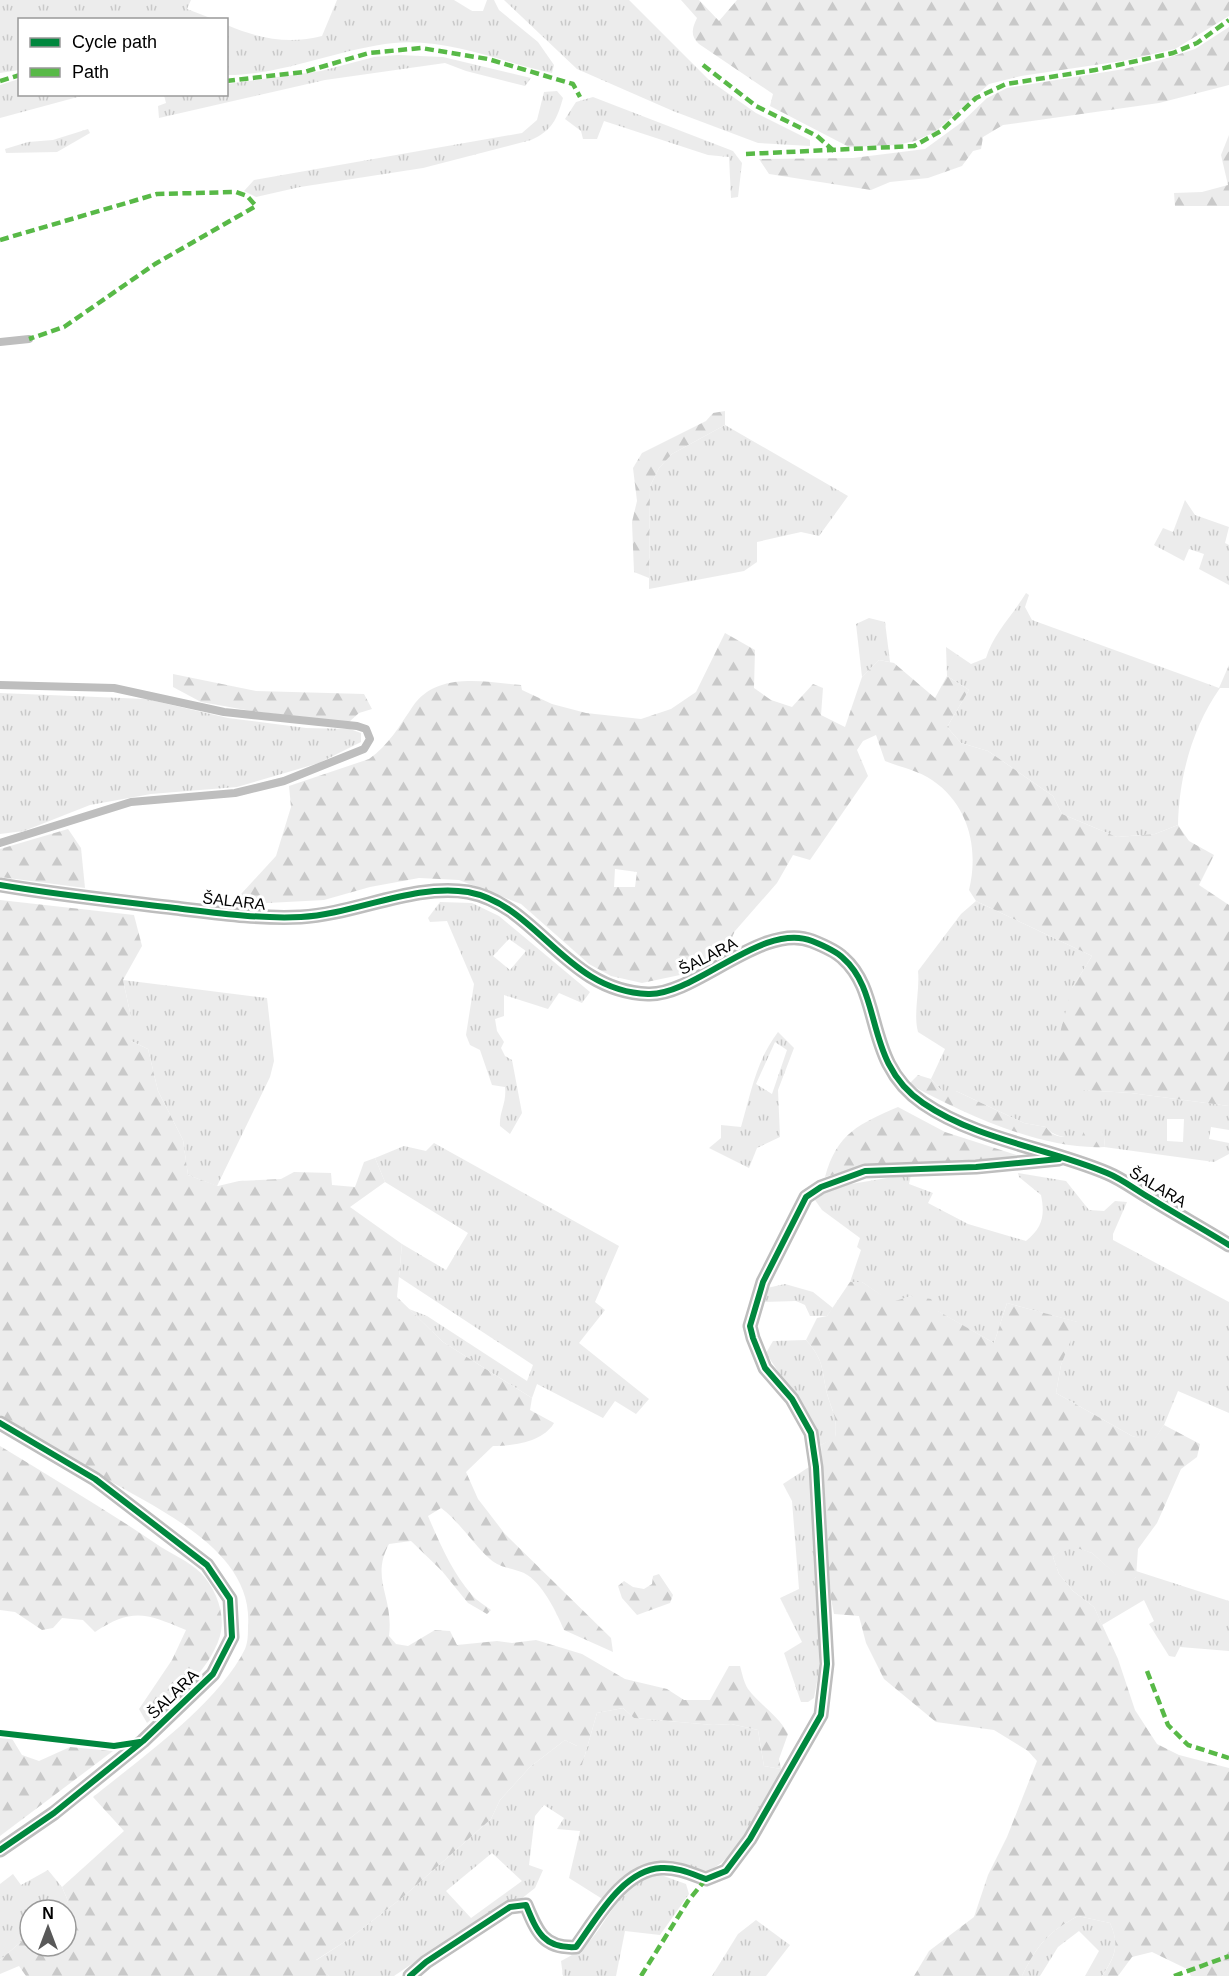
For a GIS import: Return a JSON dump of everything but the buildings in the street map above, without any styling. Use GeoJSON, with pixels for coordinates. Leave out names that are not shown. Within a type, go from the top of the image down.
{"type":"FeatureCollection","features":[{"type":"Feature","properties":{"kind":"street","name":"ŠALARA"},"geometry":{"type":"LineString","coordinates":[[0,885],[59,895],[266,918],[307,916],[447,889],[474,893],[506,906],[576,969],[614,988],[651,994],[685,984],[733,957],[779,940],[809,939],[843,958],[862,984],[879,1044],[894,1077],[923,1103],[965,1124],[1109,1174],[1229,1245]]}},
{"type":"Feature","properties":{"kind":"street"},"geometry":{"type":"LineString","coordinates":[[410,1976],[510,1907],[526,1905],[538,1934],[560,1948],[576,1947],[614,1896],[638,1875],[661,1868],[686,1871],[706,1879],[726,1871],[750,1839],[821,1715],[827,1664],[816,1467],[811,1433],[792,1399],[765,1368],[753,1338],[750,1326],[763,1282],[806,1197],[821,1187],[865,1172],[976,1167],[1065,1159]]}},
{"type":"Feature","properties":{"kind":"street","name":"ŠALARA"},"geometry":{"type":"LineString","coordinates":[[0,1423],[95,1479],[207,1565],[230,1599],[232,1637],[213,1674],[143,1742],[54,1813],[0,1850]]}},
{"type":"Feature","properties":{"kind":"lane"},"geometry":{"type":"LineString","coordinates":[[0,342],[29,339]]}},
{"type":"Feature","properties":{"kind":"lane"},"geometry":{"type":"LineString","coordinates":[[0,685],[114,688],[224,712],[357,726],[366,729],[370,739],[364,749],[284,781],[235,793],[131,802],[0,843]]}},
{"type":"Feature","properties":{"kind":"green space"},"geometry":{"type":"Polygon","coordinates":[[[0,0],[191,0],[187,9],[210,18],[18,18],[18,70],[0,73],[0,0]]]}},
{"type":"Feature","properties":{"kind":"green space"},"geometry":{"type":"Polygon","coordinates":[[[337,0],[454,0],[472,11],[483,11],[487,0],[494,0],[499,10],[538,42],[554,65],[552,73],[454,47],[414,42],[373,46],[269,71],[228,75],[228,25],[273,39],[297,40],[322,36],[337,0]]]}},
{"type":"Feature","properties":{"kind":"green space"},"geometry":{"type":"Polygon","coordinates":[[[504,0],[629,0],[709,80],[756,113],[810,140],[810,146],[758,143],[673,111],[577,69],[504,0]]]}},
{"type":"Feature","properties":{"kind":"green space"},"geometry":{"type":"Polygon","coordinates":[[[681,0],[699,0],[719,21],[737,0],[1229,0],[1229,16],[1175,49],[1122,61],[1021,76],[989,84],[935,132],[915,141],[897,145],[849,147],[770,106],[773,94],[699,44],[693,32],[697,18],[681,0]]]}},
{"type":"Feature","properties":{"kind":"green space"},"geometry":{"type":"Polygon","coordinates":[[[1229,27],[1229,85],[1159,103],[1003,125],[983,137],[981,149],[973,151],[962,166],[928,178],[890,182],[871,190],[769,174],[759,159],[853,158],[925,149],[962,122],[987,98],[1007,88],[1124,69],[1161,60],[1195,49],[1229,27]]]}},
{"type":"Feature","properties":{"kind":"green space"},"geometry":{"type":"Polygon","coordinates":[[[398,55],[443,57],[531,78],[525,86],[466,71],[445,63],[325,80],[159,118],[158,106],[166,103],[164,96],[228,96],[228,84],[321,71],[374,57],[398,55]]]}},
{"type":"Feature","properties":{"kind":"green space"},"geometry":{"type":"Polygon","coordinates":[[[18,79],[18,96],[81,96],[0,118],[0,85],[18,79]]]}},
{"type":"Feature","properties":{"kind":"green space"},"geometry":{"type":"Polygon","coordinates":[[[557,91],[563,98],[556,118],[544,133],[531,140],[423,168],[300,187],[256,197],[244,191],[254,180],[522,133],[537,120],[544,92],[557,91]]]}},
{"type":"Feature","properties":{"kind":"green space"},"geometry":{"type":"Polygon","coordinates":[[[593,97],[733,151],[742,163],[738,197],[731,198],[729,157],[708,155],[604,121],[597,139],[583,139],[581,131],[565,119],[576,102],[593,97]]]}},
{"type":"Feature","properties":{"kind":"green space"},"geometry":{"type":"Polygon","coordinates":[[[88,129],[90,133],[57,152],[6,153],[5,149],[28,142],[53,140],[88,129]]]}},
{"type":"Feature","properties":{"kind":"green space"},"geometry":{"type":"Polygon","coordinates":[[[1229,135],[1229,206],[1175,206],[1174,193],[1202,192],[1228,185],[1221,155],[1229,135]]]}},
{"type":"Feature","properties":{"kind":"green space"},"geometry":{"type":"Polygon","coordinates":[[[725,411],[725,425],[672,454],[659,468],[650,486],[649,578],[634,572],[632,522],[637,501],[633,468],[642,453],[706,421],[713,413],[725,411]]]}},
{"type":"Feature","properties":{"kind":"green space"},"geometry":{"type":"Polygon","coordinates":[[[725,425],[848,496],[819,536],[801,532],[757,542],[757,562],[744,571],[649,589],[650,486],[659,468],[672,454],[725,425]]]}},
{"type":"Feature","properties":{"kind":"green space"},"geometry":{"type":"Polygon","coordinates":[[[1185,500],[1195,515],[1229,527],[1225,543],[1229,545],[1229,585],[1199,569],[1204,554],[1189,549],[1184,561],[1154,545],[1163,528],[1173,532],[1185,500]]]}},
{"type":"Feature","properties":{"kind":"green space"},"geometry":{"type":"Polygon","coordinates":[[[1026,593],[1029,595],[1025,607],[1032,620],[1219,688],[1229,665],[1229,688],[1220,688],[1210,703],[1189,754],[1181,789],[1178,825],[1155,834],[1117,837],[1062,814],[1053,796],[988,751],[961,743],[947,727],[969,690],[947,676],[946,647],[971,664],[986,658],[998,633],[1026,593]]]}},
{"type":"Feature","properties":{"kind":"green space"},"geometry":{"type":"Polygon","coordinates":[[[869,618],[885,622],[890,662],[879,660],[862,677],[856,624],[869,618]]]}},
{"type":"Feature","properties":{"kind":"green space"},"geometry":{"type":"Polygon","coordinates":[[[725,633],[755,650],[754,688],[771,700],[792,707],[813,684],[823,688],[821,715],[845,727],[862,677],[879,660],[894,663],[935,698],[947,676],[969,690],[947,727],[961,743],[988,751],[1053,796],[1062,814],[1117,837],[1155,834],[1178,825],[1189,841],[1214,855],[1199,885],[1229,905],[1229,1106],[1131,1093],[1081,1090],[1063,1076],[1058,1060],[1061,1029],[1072,988],[1092,956],[976,901],[969,890],[973,859],[963,815],[945,790],[932,780],[885,761],[876,735],[863,741],[857,750],[868,776],[810,860],[793,855],[777,883],[735,931],[725,952],[680,975],[642,983],[611,976],[589,964],[521,904],[459,880],[419,878],[370,887],[324,900],[231,905],[276,856],[291,807],[289,786],[369,759],[388,741],[423,695],[435,688],[463,681],[521,685],[522,690],[552,704],[586,713],[641,719],[671,709],[696,692],[725,633]],[[615,869],[614,887],[635,887],[637,872],[615,869]]]}},
{"type":"Feature","properties":{"kind":"green space"},"geometry":{"type":"Polygon","coordinates":[[[173,674],[256,691],[364,694],[372,709],[359,713],[349,722],[258,712],[201,702],[173,687],[173,674]]]}},
{"type":"Feature","properties":{"kind":"green space"},"geometry":{"type":"Polygon","coordinates":[[[0,693],[146,699],[228,718],[306,728],[350,729],[361,733],[361,742],[319,763],[237,787],[151,794],[90,805],[24,831],[0,834],[0,693]]]}},
{"type":"Feature","properties":{"kind":"green space"},"geometry":{"type":"Polygon","coordinates":[[[68,829],[81,848],[85,888],[0,877],[0,849],[68,829]]]}},
{"type":"Feature","properties":{"kind":"green space"},"geometry":{"type":"Polygon","coordinates":[[[0,900],[134,915],[142,946],[123,980],[131,1017],[131,1041],[148,1049],[158,1091],[183,1140],[188,1175],[218,1186],[239,1181],[281,1179],[294,1172],[331,1173],[332,1185],[355,1187],[364,1162],[375,1158],[385,1182],[350,1207],[402,1244],[397,1297],[443,1342],[532,1398],[530,1410],[554,1423],[543,1435],[535,1439],[518,1444],[493,1446],[466,1472],[478,1499],[505,1534],[611,1638],[613,1652],[564,1630],[553,1607],[531,1577],[490,1559],[441,1508],[428,1516],[442,1547],[465,1586],[474,1597],[491,1610],[487,1614],[468,1603],[442,1571],[411,1541],[389,1544],[384,1556],[382,1578],[390,1622],[389,1636],[396,1644],[408,1646],[435,1630],[450,1631],[457,1645],[536,1640],[582,1654],[625,1679],[667,1689],[684,1700],[710,1700],[729,1666],[740,1666],[748,1689],[779,1721],[788,1734],[779,1759],[781,1769],[764,1766],[758,1730],[731,1724],[713,1725],[634,1718],[623,1708],[597,1713],[582,1765],[573,1768],[577,1746],[565,1740],[530,1767],[500,1800],[491,1819],[403,1897],[349,1939],[316,1960],[329,1976],[26,1976],[19,1966],[0,1974],[0,1960],[18,1944],[18,1958],[78,1958],[78,1898],[67,1898],[62,1887],[124,1831],[93,1797],[155,1748],[217,1690],[233,1670],[245,1649],[248,1626],[246,1599],[235,1575],[219,1554],[198,1535],[174,1518],[0,1415],[0,900]]]}},
{"type":"Feature","properties":{"kind":"green space"},"geometry":{"type":"Polygon","coordinates":[[[976,901],[1092,956],[1072,988],[1082,1090],[1131,1093],[1229,1106],[1229,1130],[1211,1127],[1209,1139],[1229,1143],[1229,1154],[1214,1162],[1104,1147],[1105,1137],[1073,1138],[1057,1135],[1046,1127],[1024,1123],[956,1091],[942,1091],[931,1079],[945,1049],[918,1032],[916,1017],[918,971],[961,914],[976,901]],[[1167,1119],[1167,1141],[1183,1142],[1184,1119],[1167,1119]]]}},
{"type":"Feature","properties":{"kind":"green space"},"geometry":{"type":"Polygon","coordinates":[[[440,902],[472,903],[499,916],[590,992],[582,1003],[559,993],[548,1009],[504,995],[504,1016],[495,1019],[497,1031],[504,1042],[501,1048],[505,1056],[512,1060],[522,1113],[510,1134],[500,1126],[505,1087],[492,1085],[480,1050],[470,1045],[466,1035],[474,984],[447,921],[430,922],[428,918],[440,902]],[[509,939],[493,956],[510,970],[526,951],[509,939]]]}},
{"type":"Feature","properties":{"kind":"green space"},"geometry":{"type":"Polygon","coordinates":[[[123,980],[267,998],[274,1061],[270,1077],[217,1186],[188,1175],[183,1140],[158,1091],[148,1049],[131,1041],[131,1017],[123,980]]]}},
{"type":"Feature","properties":{"kind":"green space"},"geometry":{"type":"Polygon","coordinates":[[[778,1032],[794,1048],[778,1090],[780,1137],[757,1148],[749,1168],[709,1148],[721,1138],[721,1125],[741,1127],[755,1078],[778,1032]],[[775,1042],[756,1084],[772,1094],[787,1050],[775,1042]]]}},
{"type":"Feature","properties":{"kind":"green space"},"geometry":{"type":"Polygon","coordinates":[[[918,1075],[931,1079],[942,1091],[956,1091],[1024,1123],[1046,1127],[1057,1136],[1082,1136],[1086,1126],[1092,1125],[1101,1129],[1105,1137],[1104,1147],[1055,1143],[1004,1128],[954,1107],[909,1084],[918,1075]]]}},
{"type":"Feature","properties":{"kind":"green space"},"geometry":{"type":"Polygon","coordinates":[[[898,1107],[945,1132],[1026,1158],[860,1167],[825,1177],[836,1150],[851,1132],[898,1107]]]}},
{"type":"Feature","properties":{"kind":"green space"},"geometry":{"type":"Polygon","coordinates":[[[434,1143],[619,1246],[595,1302],[605,1310],[579,1343],[649,1399],[636,1414],[615,1401],[603,1418],[537,1384],[532,1398],[443,1342],[409,1309],[427,1316],[527,1381],[533,1365],[399,1277],[402,1244],[446,1270],[468,1233],[385,1182],[375,1158],[404,1146],[426,1151],[434,1143]]]}},
{"type":"Feature","properties":{"kind":"green space"},"geometry":{"type":"Polygon","coordinates":[[[1018,1173],[1066,1181],[1089,1210],[1104,1211],[1115,1201],[1127,1202],[1113,1234],[1113,1240],[1229,1302],[1229,1413],[1178,1391],[1164,1425],[1153,1442],[1132,1436],[1056,1393],[1061,1365],[1077,1322],[1007,1303],[994,1343],[911,1296],[892,1303],[862,1282],[850,1282],[861,1250],[857,1247],[860,1238],[822,1210],[815,1200],[833,1187],[911,1174],[909,1184],[933,1193],[928,1203],[968,1224],[1026,1241],[1039,1226],[1042,1202],[1041,1195],[1019,1177],[1018,1173]]]}},
{"type":"Feature","properties":{"kind":"green space"},"geometry":{"type":"Polygon","coordinates":[[[850,1282],[862,1282],[892,1302],[911,1296],[931,1299],[938,1311],[994,1343],[1007,1303],[1078,1322],[1061,1365],[1056,1393],[1132,1436],[1153,1441],[1164,1425],[1200,1444],[1197,1457],[1181,1469],[1157,1523],[1138,1549],[1136,1577],[1127,1585],[1092,1553],[1068,1545],[1053,1557],[1059,1574],[1073,1591],[1094,1607],[1118,1659],[1135,1710],[1157,1744],[1179,1755],[1229,1768],[1229,1976],[1191,1976],[1187,1969],[1152,1952],[1132,1957],[1118,1976],[1102,1976],[1115,1951],[1115,1938],[1110,1923],[1078,1916],[1044,1940],[1022,1976],[914,1976],[929,1951],[974,1917],[988,1875],[1007,1837],[1037,1761],[1028,1751],[994,1730],[936,1722],[884,1679],[866,1643],[859,1616],[834,1614],[831,1599],[821,1445],[835,1437],[835,1421],[820,1361],[806,1340],[817,1318],[827,1316],[850,1282]]]}},
{"type":"Feature","properties":{"kind":"green space"},"geometry":{"type":"Polygon","coordinates":[[[785,1284],[813,1292],[833,1308],[827,1316],[810,1316],[805,1305],[796,1301],[763,1302],[767,1288],[785,1284]]]}},
{"type":"Feature","properties":{"kind":"green space"},"geometry":{"type":"Polygon","coordinates":[[[806,1340],[820,1361],[835,1421],[835,1438],[821,1445],[810,1421],[766,1353],[773,1341],[806,1340]]]}},
{"type":"Feature","properties":{"kind":"green space"},"geometry":{"type":"Polygon","coordinates":[[[0,1446],[191,1565],[211,1586],[222,1619],[222,1628],[215,1649],[190,1684],[147,1723],[139,1709],[172,1660],[186,1630],[150,1617],[130,1616],[108,1624],[95,1632],[83,1620],[62,1618],[53,1628],[42,1630],[15,1612],[0,1610],[0,1446]]]}},
{"type":"Feature","properties":{"kind":"green space"},"geometry":{"type":"Polygon","coordinates":[[[809,1467],[819,1616],[819,1671],[814,1698],[808,1702],[801,1702],[784,1653],[802,1642],[780,1598],[799,1589],[792,1501],[783,1484],[809,1467]]]}},
{"type":"Feature","properties":{"kind":"green space"},"geometry":{"type":"Polygon","coordinates":[[[1068,1544],[1092,1553],[1127,1584],[1136,1577],[1136,1571],[1229,1601],[1229,1651],[1180,1647],[1175,1657],[1169,1656],[1149,1624],[1154,1621],[1144,1600],[1102,1625],[1094,1607],[1073,1591],[1059,1574],[1053,1557],[1068,1544]]]}},
{"type":"Feature","properties":{"kind":"green space"},"geometry":{"type":"Polygon","coordinates":[[[659,1574],[673,1595],[670,1603],[637,1615],[622,1598],[618,1586],[624,1581],[633,1587],[644,1589],[652,1584],[653,1576],[659,1574]]]}},
{"type":"Feature","properties":{"kind":"green space"},"geometry":{"type":"Polygon","coordinates":[[[623,1708],[634,1718],[713,1725],[731,1724],[758,1730],[764,1766],[781,1769],[761,1812],[739,1845],[726,1858],[714,1868],[703,1872],[635,1869],[622,1877],[604,1900],[569,1878],[580,1831],[557,1829],[564,1818],[544,1805],[535,1816],[529,1865],[543,1870],[535,1888],[516,1903],[497,1909],[474,1922],[394,1976],[329,1976],[315,1961],[349,1939],[403,1897],[491,1819],[500,1800],[530,1767],[565,1740],[577,1746],[582,1765],[597,1713],[623,1708]],[[492,1853],[446,1891],[471,1918],[522,1881],[492,1853]]]}},
{"type":"Feature","properties":{"kind":"green space"},"geometry":{"type":"Polygon","coordinates":[[[0,1736],[11,1737],[22,1755],[39,1761],[70,1747],[113,1751],[0,1836],[0,1736]]]}},
{"type":"Feature","properties":{"kind":"green space"},"geometry":{"type":"Polygon","coordinates":[[[48,1870],[62,1887],[67,1898],[18,1898],[18,1944],[0,1960],[0,1884],[13,1874],[21,1885],[48,1870]]]}},
{"type":"Feature","properties":{"kind":"green space"},"geometry":{"type":"Polygon","coordinates":[[[661,1875],[686,1884],[689,1894],[660,1935],[625,1931],[616,1976],[563,1976],[561,1961],[585,1946],[626,1892],[647,1878],[661,1875]]]}},
{"type":"Feature","properties":{"kind":"green space"},"geometry":{"type":"Polygon","coordinates":[[[1078,1916],[1110,1923],[1115,1938],[1115,1951],[1102,1976],[1085,1976],[1099,1951],[1079,1931],[1058,1947],[1040,1976],[1022,1976],[1044,1940],[1078,1916]]]}},
{"type":"Feature","properties":{"kind":"green space"},"geometry":{"type":"Polygon","coordinates":[[[756,1920],[790,1945],[766,1976],[712,1976],[738,1934],[756,1920]]]}},
{"type":"Feature","properties":{"kind":"marked path"},"geometry":{"type":"LineString","coordinates":[[746,154],[914,146],[941,131],[976,98],[1006,84],[1095,70],[1173,53],[1197,43],[1229,20]]}},
{"type":"Feature","properties":{"kind":"marked path"},"geometry":{"type":"LineString","coordinates":[[228,81],[304,72],[369,53],[421,48],[488,59],[573,84],[580,97]]}},
{"type":"Feature","properties":{"kind":"marked path"},"geometry":{"type":"LineString","coordinates":[[703,65],[756,106],[817,136],[835,152]]}},
{"type":"Feature","properties":{"kind":"marked path"},"geometry":{"type":"LineString","coordinates":[[0,81],[18,76]]}},
{"type":"Feature","properties":{"kind":"marked path"},"geometry":{"type":"LineString","coordinates":[[0,240],[157,194],[236,192],[247,196],[256,206],[155,264],[64,327],[29,339]]}},
{"type":"Feature","properties":{"kind":"marked path"},"geometry":{"type":"LineString","coordinates":[[1147,1671],[1168,1725],[1188,1745],[1229,1758]]}},
{"type":"Feature","properties":{"kind":"marked path"},"geometry":{"type":"LineString","coordinates":[[641,1976],[688,1901],[706,1879]]}},
{"type":"Feature","properties":{"kind":"marked path"},"geometry":{"type":"LineString","coordinates":[[1174,1976],[1229,1956]]}},
{"type":"Feature","properties":{"kind":"cycle path"},"geometry":{"type":"LineString","coordinates":[[0,885],[206,912],[285,917],[322,915],[427,892],[448,890],[468,892],[492,900],[514,913],[573,964],[595,979],[619,989],[648,994],[667,991],[687,984],[772,941],[793,938],[812,941],[840,955],[856,973],[864,990],[882,1049],[891,1068],[904,1086],[923,1103],[944,1116],[989,1135],[1113,1175],[1229,1245]]}},
{"type":"Feature","properties":{"kind":"cycle path"},"geometry":{"type":"LineString","coordinates":[[410,1976],[426,1962],[510,1907],[526,1905],[543,1937],[556,1945],[576,1947],[611,1898],[634,1877],[661,1868],[679,1870],[706,1879],[726,1871],[750,1839],[821,1715],[827,1664],[816,1467],[811,1433],[792,1399],[765,1368],[753,1338],[750,1326],[763,1282],[806,1197],[821,1187],[865,1171],[976,1167],[1059,1159]]}},
{"type":"Feature","properties":{"kind":"cycle path"},"geometry":{"type":"LineString","coordinates":[[0,1423],[95,1479],[207,1565],[230,1599],[232,1637],[213,1674],[143,1741],[54,1813],[0,1850]]}},
{"type":"Feature","properties":{"kind":"cycle path"},"geometry":{"type":"LineString","coordinates":[[0,1733],[114,1746],[140,1742]]}}]}
